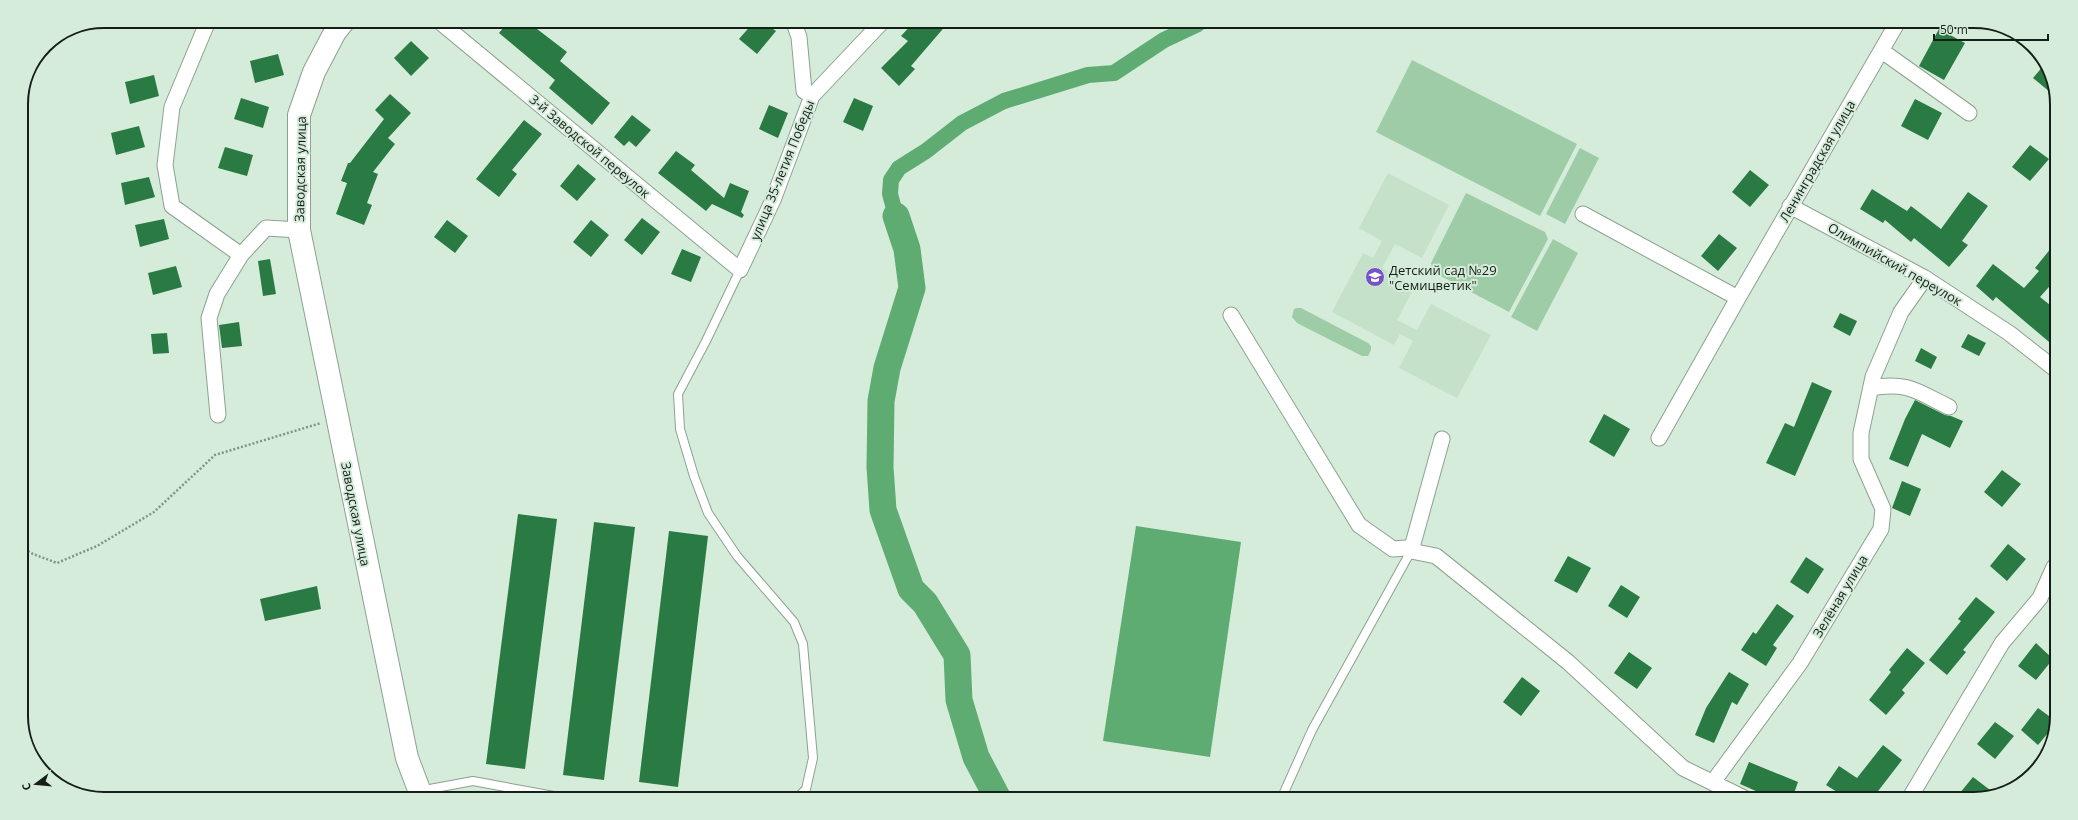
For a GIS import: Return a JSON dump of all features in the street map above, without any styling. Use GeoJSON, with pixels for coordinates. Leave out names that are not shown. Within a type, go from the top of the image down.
{"type":"FeatureCollection","features":[{"type":"Feature","properties":{"kind":"main road","name":"Заводская улица"},"geometry":{"type":"LineString","coordinates":[[338,28],[314,72],[299,115],[299,230],[407,758],[420,792]]}},
{"type":"Feature","properties":{"kind":"street"},"geometry":{"type":"LineString","coordinates":[[205,28],[172,107],[165,165],[172,206],[241,255]]}},
{"type":"Feature","properties":{"kind":"street","name":"3-й Заводской переулок"},"geometry":{"type":"LineString","coordinates":[[447,28],[740,270]]}},
{"type":"Feature","properties":{"kind":"street"},"geometry":{"type":"LineString","coordinates":[[796,28],[799,37],[804,91],[812,96]]}},
{"type":"Feature","properties":{"kind":"street","name":"улица 35-летия Победы"},"geometry":{"type":"LineString","coordinates":[[740,270],[773,200],[812,96],[876,28]]}},
{"type":"Feature","properties":{"kind":"street","name":"Ленинградская улица"},"geometry":{"type":"LineString","coordinates":[[1659,438],[1790,206],[1894,28]]}},
{"type":"Feature","properties":{"kind":"street"},"geometry":{"type":"LineString","coordinates":[[1882,51],[1969,113]]}},
{"type":"Feature","properties":{"kind":"street","name":"Олимпийский переулок"},"geometry":{"type":"LineString","coordinates":[[1790,206],[1925,278],[2009,333],[2050,366]]}},
{"type":"Feature","properties":{"kind":"street"},"geometry":{"type":"LineString","coordinates":[[1583,214],[1738,298]]}},
{"type":"Feature","properties":{"kind":"street","name":"Заводская улица"},"geometry":{"type":"LineString","coordinates":[[218,415],[209,318],[217,294],[241,255],[266,228],[299,230]]}},
{"type":"Feature","properties":{"kind":"street","name":"Зелёная улица"},"geometry":{"type":"LineString","coordinates":[[1713,782],[1800,662],[1881,529],[1883,509],[1860,458],[1861,433],[1873,377],[1901,312],[1925,278]]}},
{"type":"Feature","properties":{"kind":"street"},"geometry":{"type":"LineString","coordinates":[[1232,315],[1359,525],[1393,549],[1406,548],[1411,551],[1436,556],[1568,662],[1683,768],[1732,792]]}},
{"type":"Feature","properties":{"kind":"street"},"geometry":{"type":"LineString","coordinates":[[1870,388],[1889,384],[1904,386],[1949,407]]}},
{"type":"Feature","properties":{"kind":"street"},"geometry":{"type":"LineString","coordinates":[[1411,551],[1442,439]]}},
{"type":"Feature","properties":{"kind":"street"},"geometry":{"type":"LineString","coordinates":[[1913,792],[2002,643],[2047,601],[2050,586]]}},
{"type":"Feature","properties":{"kind":"lane"},"geometry":{"type":"LineString","coordinates":[[740,270],[706,341],[678,394],[680,429],[694,476],[708,513],[737,556],[794,622],[803,644],[813,758],[807,792]]}},
{"type":"Feature","properties":{"kind":"lane"},"geometry":{"type":"LineString","coordinates":[[1284,792],[1312,730],[1411,551]]}},
{"type":"Feature","properties":{"kind":"lane"},"geometry":{"type":"LineString","coordinates":[[424,792],[473,781],[532,792]]}},
{"type":"Feature","properties":{"kind":"path"},"geometry":{"type":"LineString","coordinates":[[28,551],[57,563],[97,546],[154,512],[215,455],[337,418]]}},
{"type":"Feature","properties":{"kind":"shaded area"},"geometry":{"type":"Polygon","coordinates":[[[1412,60],[1577,144],[1540,216],[1376,132],[1412,60]]]}},
{"type":"Feature","properties":{"kind":"shaded area"},"geometry":{"type":"Polygon","coordinates":[[[1580,148],[1599,158],[1565,224],[1546,214],[1580,148]]]}},
{"type":"Feature","properties":{"kind":"shaded area","name":"Детский сад №29 \"Семицветик\""},"geometry":{"type":"Polygon","coordinates":[[[1388,173],[1449,205],[1422,258],[1395,244],[1382,268],[1415,286],[1397,320],[1417,330],[1431,304],[1491,335],[1457,398],[1399,368],[1413,341],[1400,334],[1394,345],[1332,312],[1363,253],[1373,258],[1382,241],[1359,228],[1388,173]]]}},
{"type":"Feature","properties":{"kind":"shaded area"},"geometry":{"type":"Polygon","coordinates":[[[1466,193],[1545,232],[1548,239],[1509,312],[1433,272],[1431,263],[1466,193]]]}},
{"type":"Feature","properties":{"kind":"shaded area"},"geometry":{"type":"Polygon","coordinates":[[[1553,239],[1578,253],[1537,331],[1511,317],[1553,239]]]}},
{"type":"Feature","properties":{"kind":"shaded area"},"geometry":{"type":"Polygon","coordinates":[[[1301,308],[1368,343],[1371,346],[1371,350],[1368,356],[1362,356],[1297,323],[1292,317],[1294,309],[1301,308]]]}},
{"type":"Feature","properties":{"kind":"shaded area"},"geometry":{"type":"Polygon","coordinates":[[[1136,526],[1241,542],[1210,757],[1103,741],[1136,526]]]}},
{"type":"Feature","properties":{"kind":"building"},"geometry":{"type":"Polygon","coordinates":[[[503,28],[536,28],[567,52],[560,61],[610,103],[592,125],[549,88],[555,80],[499,33],[503,28]]]}},
{"type":"Feature","properties":{"kind":"building"},"geometry":{"type":"Polygon","coordinates":[[[749,28],[772,28],[776,31],[757,54],[739,39],[749,28]]]}},
{"type":"Feature","properties":{"kind":"building"},"geometry":{"type":"Polygon","coordinates":[[[908,28],[944,28],[911,66],[915,69],[899,86],[881,68],[908,41],[901,36],[908,28]]]}},
{"type":"Feature","properties":{"kind":"building"},"geometry":{"type":"Polygon","coordinates":[[[1939,29],[1965,43],[1944,80],[1919,66],[1939,29]]]}},
{"type":"Feature","properties":{"kind":"building"},"geometry":{"type":"Polygon","coordinates":[[[411,41],[429,58],[411,76],[394,58],[411,41]]]}},
{"type":"Feature","properties":{"kind":"building"},"geometry":{"type":"Polygon","coordinates":[[[278,54],[284,75],[255,83],[250,61],[278,54]]]}},
{"type":"Feature","properties":{"kind":"building"},"geometry":{"type":"Polygon","coordinates":[[[2041,68],[2049,91],[2033,78],[2041,68]]]}},
{"type":"Feature","properties":{"kind":"building"},"geometry":{"type":"Polygon","coordinates":[[[154,75],[159,96],[130,104],[125,82],[154,75]]]}},
{"type":"Feature","properties":{"kind":"building"},"geometry":{"type":"Polygon","coordinates":[[[390,94],[411,113],[388,138],[395,144],[373,172],[378,174],[367,203],[372,205],[364,225],[336,214],[347,183],[341,181],[348,163],[350,163],[384,119],[375,110],[390,94]]]}},
{"type":"Feature","properties":{"kind":"building"},"geometry":{"type":"Polygon","coordinates":[[[241,98],[269,107],[263,128],[234,119],[241,98]]]}},
{"type":"Feature","properties":{"kind":"building"},"geometry":{"type":"Polygon","coordinates":[[[854,98],[873,106],[863,131],[843,122],[854,98]]]}},
{"type":"Feature","properties":{"kind":"building"},"geometry":{"type":"Polygon","coordinates":[[[1915,99],[1942,113],[1928,140],[1901,126],[1915,99]]]}},
{"type":"Feature","properties":{"kind":"building"},"geometry":{"type":"Polygon","coordinates":[[[769,105],[788,113],[778,138],[759,129],[769,105]]]}},
{"type":"Feature","properties":{"kind":"building"},"geometry":{"type":"Polygon","coordinates":[[[632,115],[651,130],[636,147],[629,141],[624,146],[614,137],[632,115]]]}},
{"type":"Feature","properties":{"kind":"building"},"geometry":{"type":"Polygon","coordinates":[[[524,120],[542,134],[512,170],[517,174],[499,197],[476,179],[524,120]]]}},
{"type":"Feature","properties":{"kind":"building"},"geometry":{"type":"Polygon","coordinates":[[[139,126],[145,147],[116,155],[111,133],[139,126]]]}},
{"type":"Feature","properties":{"kind":"building"},"geometry":{"type":"Polygon","coordinates":[[[2030,145],[2049,159],[2030,181],[2012,167],[2030,145]]]}},
{"type":"Feature","properties":{"kind":"building"},"geometry":{"type":"Polygon","coordinates":[[[225,147],[253,155],[247,176],[218,168],[225,147]]]}},
{"type":"Feature","properties":{"kind":"building"},"geometry":{"type":"Polygon","coordinates":[[[676,151],[695,165],[691,170],[724,198],[730,183],[749,191],[741,212],[744,215],[742,218],[712,204],[706,211],[658,173],[676,151]]]}},
{"type":"Feature","properties":{"kind":"building"},"geometry":{"type":"Polygon","coordinates":[[[578,164],[596,179],[577,201],[560,186],[578,164]]]}},
{"type":"Feature","properties":{"kind":"building"},"geometry":{"type":"Polygon","coordinates":[[[1750,170],[1769,185],[1750,207],[1732,192],[1750,170]]]}},
{"type":"Feature","properties":{"kind":"building"},"geometry":{"type":"Polygon","coordinates":[[[149,177],[155,197],[125,205],[121,183],[149,177]]]}},
{"type":"Feature","properties":{"kind":"building"},"geometry":{"type":"Polygon","coordinates":[[[1872,189],[1907,211],[1911,206],[1941,229],[1968,192],[1988,206],[1962,241],[1968,245],[1949,267],[1914,238],[1911,242],[1885,220],[1883,223],[1860,209],[1872,189]]]}},
{"type":"Feature","properties":{"kind":"building"},"geometry":{"type":"Polygon","coordinates":[[[642,218],[660,232],[642,255],[624,240],[642,218]]]}},
{"type":"Feature","properties":{"kind":"building"},"geometry":{"type":"Polygon","coordinates":[[[164,219],[169,239],[140,247],[135,225],[164,219]]]}},
{"type":"Feature","properties":{"kind":"building"},"geometry":{"type":"Polygon","coordinates":[[[447,220],[468,236],[455,253],[434,237],[447,220]]]}},
{"type":"Feature","properties":{"kind":"building"},"geometry":{"type":"Polygon","coordinates":[[[591,220],[609,235],[591,257],[573,242],[591,220]]]}},
{"type":"Feature","properties":{"kind":"building"},"geometry":{"type":"Polygon","coordinates":[[[1719,234],[1737,248],[1718,271],[1701,256],[1719,234]]]}},
{"type":"Feature","properties":{"kind":"building"},"geometry":{"type":"Polygon","coordinates":[[[682,249],[701,257],[691,282],[671,274],[682,249]]]}},
{"type":"Feature","properties":{"kind":"building"},"geometry":{"type":"Polygon","coordinates":[[[2050,249],[2050,286],[2040,297],[2050,305],[2050,343],[1996,297],[1993,301],[1976,286],[1993,264],[2024,288],[2039,271],[2035,268],[2050,249]]]}},
{"type":"Feature","properties":{"kind":"building"},"geometry":{"type":"Polygon","coordinates":[[[270,259],[276,294],[263,296],[258,261],[270,259]]]}},
{"type":"Feature","properties":{"kind":"building"},"geometry":{"type":"Polygon","coordinates":[[[176,266],[182,287],[153,295],[148,273],[176,266]]]}},
{"type":"Feature","properties":{"kind":"building"},"geometry":{"type":"Polygon","coordinates":[[[1840,313],[1857,321],[1850,336],[1833,327],[1840,313]]]}},
{"type":"Feature","properties":{"kind":"building"},"geometry":{"type":"Polygon","coordinates":[[[239,322],[242,346],[222,348],[219,325],[239,322]]]}},
{"type":"Feature","properties":{"kind":"building"},"geometry":{"type":"Polygon","coordinates":[[[167,333],[169,353],[153,354],[151,334],[167,333]]]}},
{"type":"Feature","properties":{"kind":"building"},"geometry":{"type":"Polygon","coordinates":[[[1968,334],[1986,343],[1979,356],[1961,347],[1968,334]]]}},
{"type":"Feature","properties":{"kind":"building"},"geometry":{"type":"Polygon","coordinates":[[[1921,348],[1937,357],[1931,369],[1915,361],[1921,348]]]}},
{"type":"Feature","properties":{"kind":"building"},"geometry":{"type":"Polygon","coordinates":[[[1812,382],[1832,391],[1795,476],[1766,463],[1785,423],[1794,427],[1812,382]]]}},
{"type":"Feature","properties":{"kind":"building"},"geometry":{"type":"Polygon","coordinates":[[[1915,400],[1945,415],[1963,421],[1950,448],[1922,434],[1908,467],[1889,459],[1905,419],[1915,400]]]}},
{"type":"Feature","properties":{"kind":"building"},"geometry":{"type":"Polygon","coordinates":[[[1604,414],[1630,429],[1614,457],[1589,442],[1604,414]]]}},
{"type":"Feature","properties":{"kind":"building"},"geometry":{"type":"Polygon","coordinates":[[[2002,470],[2021,484],[2002,507],[1984,492],[2002,470]]]}},
{"type":"Feature","properties":{"kind":"building"},"geometry":{"type":"Polygon","coordinates":[[[1902,481],[1921,489],[1910,516],[1892,508],[1902,481]]]}},
{"type":"Feature","properties":{"kind":"building"},"geometry":{"type":"Polygon","coordinates":[[[518,514],[557,519],[525,769],[486,764],[518,514]]]}},
{"type":"Feature","properties":{"kind":"building"},"geometry":{"type":"Polygon","coordinates":[[[594,522],[635,527],[604,780],[563,775],[594,522]]]}},
{"type":"Feature","properties":{"kind":"building"},"geometry":{"type":"Polygon","coordinates":[[[669,531],[708,536],[678,787],[639,782],[669,531]]]}},
{"type":"Feature","properties":{"kind":"building"},"geometry":{"type":"Polygon","coordinates":[[[2008,544],[2026,559],[2007,581],[1990,566],[2008,544]]]}},
{"type":"Feature","properties":{"kind":"building"},"geometry":{"type":"Polygon","coordinates":[[[1568,556],[1591,568],[1577,593],[1554,581],[1568,556]]]}},
{"type":"Feature","properties":{"kind":"building"},"geometry":{"type":"Polygon","coordinates":[[[1806,557],[1824,569],[1808,594],[1790,582],[1806,557]]]}},
{"type":"Feature","properties":{"kind":"building"},"geometry":{"type":"Polygon","coordinates":[[[1621,585],[1640,597],[1627,618],[1608,606],[1621,585]]]}},
{"type":"Feature","properties":{"kind":"building"},"geometry":{"type":"Polygon","coordinates":[[[317,586],[321,609],[265,621],[260,599],[317,586]]]}},
{"type":"Feature","properties":{"kind":"building"},"geometry":{"type":"Polygon","coordinates":[[[1976,597],[1995,612],[1963,650],[1966,652],[1947,675],[1929,660],[1961,621],[1958,619],[1976,597]]]}},
{"type":"Feature","properties":{"kind":"building"},"geometry":{"type":"Polygon","coordinates":[[[1777,604],[1794,616],[1773,645],[1777,648],[1766,666],[1741,650],[1753,632],[1756,634],[1777,604]]]}},
{"type":"Feature","properties":{"kind":"building"},"geometry":{"type":"Polygon","coordinates":[[[2036,643],[2050,656],[2050,663],[2036,680],[2018,666],[2036,643]]]}},
{"type":"Feature","properties":{"kind":"building"},"geometry":{"type":"Polygon","coordinates":[[[1907,648],[1925,663],[1902,690],[1905,693],[1886,715],[1869,700],[1891,672],[1889,670],[1907,648]]]}},
{"type":"Feature","properties":{"kind":"building"},"geometry":{"type":"Polygon","coordinates":[[[1629,652],[1652,668],[1637,689],[1614,673],[1629,652]]]}},
{"type":"Feature","properties":{"kind":"building"},"geometry":{"type":"Polygon","coordinates":[[[1729,672],[1749,684],[1737,705],[1732,702],[1714,743],[1695,735],[1706,708],[1729,672]]]}},
{"type":"Feature","properties":{"kind":"building"},"geometry":{"type":"Polygon","coordinates":[[[1522,677],[1540,691],[1521,716],[1503,702],[1522,677]]]}},
{"type":"Feature","properties":{"kind":"building"},"geometry":{"type":"Polygon","coordinates":[[[2038,708],[2050,717],[2049,732],[2038,745],[2021,730],[2038,708]]]}},
{"type":"Feature","properties":{"kind":"building"},"geometry":{"type":"Polygon","coordinates":[[[1995,722],[2014,736],[1995,759],[1977,744],[1995,722]]]}},
{"type":"Feature","properties":{"kind":"building"},"geometry":{"type":"Polygon","coordinates":[[[1883,745],[1902,760],[1877,792],[1837,792],[1826,785],[1839,766],[1857,778],[1883,745]]]}},
{"type":"Feature","properties":{"kind":"building"},"geometry":{"type":"Polygon","coordinates":[[[1749,762],[1798,782],[1794,792],[1758,792],[1740,784],[1749,762]]]}},
{"type":"Feature","properties":{"kind":"building"},"geometry":{"type":"Polygon","coordinates":[[[1973,777],[1991,790],[1979,792],[1961,792],[1973,777]]]}},
{"type":"Feature","properties":{"kind":"waterway"},"geometry":{"type":"LineString","coordinates":[[896,216],[890,194],[891,180],[899,168],[926,151],[962,123],[1004,101],[1088,75],[1114,73],[1164,40],[1190,28]]}},
{"type":"Feature","properties":{"kind":"waterway"},"geometry":{"type":"LineString","coordinates":[[896,216],[907,249],[912,288],[887,368],[881,401],[880,467],[883,510],[911,589],[925,603],[957,655],[959,700],[976,757],[994,792]]}},
{"type":"Feature","properties":{"kind":"place","name":"Детский сад №29 \"Семицветик\""},"geometry":{"type":"Point","coordinates":[1375,277]}}]}
